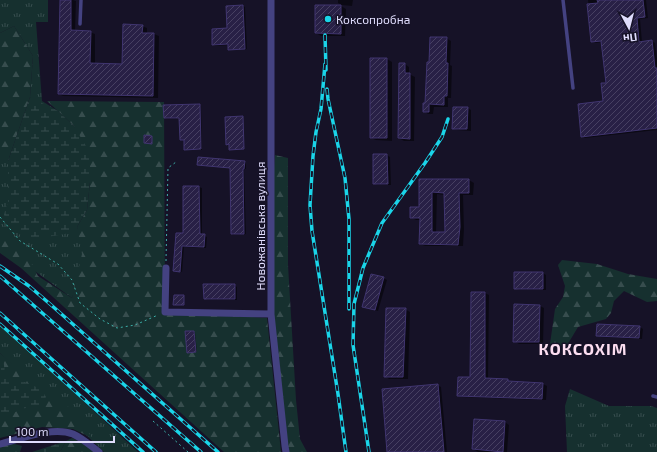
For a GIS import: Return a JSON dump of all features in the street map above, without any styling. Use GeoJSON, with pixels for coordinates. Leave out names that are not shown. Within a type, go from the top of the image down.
{"type":"FeatureCollection","features":[{"type":"Feature","properties":{"kind":"street","name":"Новожанівська вулиця"},"geometry":{"type":"LineString","coordinates":[[271,0],[271,314],[286,452]]}},
{"type":"Feature","properties":{"kind":"street"},"geometry":{"type":"LineString","coordinates":[[166,268],[165,312],[271,314]]}},
{"type":"Feature","properties":{"kind":"street"},"geometry":{"type":"LineString","coordinates":[[0,444],[58,430],[74,434],[99,452]]}},
{"type":"Feature","properties":{"kind":"lane"},"geometry":{"type":"LineString","coordinates":[[80,24],[81,0]]}},
{"type":"Feature","properties":{"kind":"lane"},"geometry":{"type":"LineString","coordinates":[[564,0],[573,88]]}},
{"type":"Feature","properties":{"kind":"path"},"geometry":{"type":"LineString","coordinates":[[166,268],[168,168],[176,162]]}},
{"type":"Feature","properties":{"kind":"path"},"geometry":{"type":"LineString","coordinates":[[0,217],[20,241],[58,264],[72,280],[80,303],[100,319],[117,328],[135,325],[165,312]]}},
{"type":"Feature","properties":{"kind":"path"},"geometry":{"type":"LineString","coordinates":[[153,421],[188,452]]}},
{"type":"Feature","properties":{"kind":"green space"},"geometry":{"type":"Polygon","coordinates":[[[0,0],[48,0],[48,22],[36,22],[42,101],[58,111],[55,113],[41,107],[30,97],[33,56],[14,26],[0,33],[0,0]]]}},
{"type":"Feature","properties":{"kind":"green space"},"geometry":{"type":"Polygon","coordinates":[[[14,26],[33,56],[30,97],[8,161],[0,161],[0,33],[14,26]]]}},
{"type":"Feature","properties":{"kind":"green space"},"geometry":{"type":"Polygon","coordinates":[[[30,97],[58,111],[74,126],[90,153],[90,182],[87,210],[77,227],[65,234],[28,240],[6,225],[4,214],[8,202],[8,161],[30,97]]]}},
{"type":"Feature","properties":{"kind":"green space"},"geometry":{"type":"Polygon","coordinates":[[[47,101],[164,102],[165,312],[267,318],[281,452],[224,452],[21,268],[0,253],[0,231],[22,246],[38,276],[72,298],[82,254],[77,227],[87,210],[90,182],[74,126],[47,101]]]}},
{"type":"Feature","properties":{"kind":"green space"},"geometry":{"type":"Polygon","coordinates":[[[275,155],[288,158],[288,265],[296,400],[300,439],[307,452],[287,452],[271,314],[271,208],[275,155]]]}},
{"type":"Feature","properties":{"kind":"green space"},"geometry":{"type":"Polygon","coordinates":[[[0,156],[8,161],[13,204],[75,223],[87,249],[72,298],[0,246],[0,156]]]}},
{"type":"Feature","properties":{"kind":"green space"},"geometry":{"type":"Polygon","coordinates":[[[562,260],[597,264],[628,274],[657,279],[657,301],[647,302],[624,291],[614,301],[611,313],[606,319],[578,327],[566,347],[550,344],[555,309],[563,297],[565,286],[558,265],[562,260]]]}},
{"type":"Feature","properties":{"kind":"green space"},"geometry":{"type":"Polygon","coordinates":[[[0,324],[138,452],[104,452],[0,353],[0,324]]]}},
{"type":"Feature","properties":{"kind":"green space"},"geometry":{"type":"Polygon","coordinates":[[[0,353],[40,388],[73,410],[92,438],[73,429],[42,427],[0,438],[0,353]]]}},
{"type":"Feature","properties":{"kind":"green space"},"geometry":{"type":"Polygon","coordinates":[[[0,356],[3,356],[5,374],[7,378],[22,381],[41,389],[46,397],[41,405],[21,409],[9,415],[0,415],[0,356]]]}},
{"type":"Feature","properties":{"kind":"green space"},"geometry":{"type":"Polygon","coordinates":[[[570,389],[609,406],[651,406],[657,408],[657,452],[567,452],[565,406],[570,389]]]}},
{"type":"Feature","properties":{"kind":"green space"},"geometry":{"type":"Polygon","coordinates":[[[72,438],[95,449],[95,452],[60,452],[66,441],[72,438]]]}},
{"type":"Feature","properties":{"kind":"green space"},"geometry":{"type":"Polygon","coordinates":[[[66,441],[60,452],[32,452],[66,441]]]}},
{"type":"Feature","properties":{"kind":"green space"},"geometry":{"type":"Polygon","coordinates":[[[7,442],[22,446],[20,452],[0,452],[0,445],[7,442]]]}},
{"type":"Feature","properties":{"kind":"building"},"geometry":{"type":"Polygon","coordinates":[[[60,0],[71,0],[71,30],[91,31],[90,63],[122,64],[123,24],[143,25],[142,33],[154,33],[153,96],[58,94],[60,0]]]}},
{"type":"Feature","properties":{"kind":"building"},"geometry":{"type":"Polygon","coordinates":[[[597,0],[643,0],[645,17],[637,18],[639,42],[652,40],[655,68],[657,68],[657,128],[581,137],[578,104],[603,101],[601,83],[606,83],[601,41],[591,42],[587,4],[598,3],[597,0]]]}},
{"type":"Feature","properties":{"kind":"building"},"geometry":{"type":"Polygon","coordinates":[[[243,5],[245,49],[228,50],[228,44],[212,45],[212,29],[227,28],[226,6],[243,5]]]}},
{"type":"Feature","properties":{"kind":"building","name":"Коксопробна"},"geometry":{"type":"Polygon","coordinates":[[[315,5],[341,5],[341,34],[315,33],[315,5]]]}},
{"type":"Feature","properties":{"kind":"building"},"geometry":{"type":"Polygon","coordinates":[[[430,37],[447,37],[447,96],[444,96],[444,105],[429,104],[429,112],[423,112],[423,103],[425,103],[427,62],[429,62],[430,37]]]}},
{"type":"Feature","properties":{"kind":"building"},"geometry":{"type":"Polygon","coordinates":[[[370,58],[387,58],[387,138],[370,138],[370,58]]]}},
{"type":"Feature","properties":{"kind":"building"},"geometry":{"type":"Polygon","coordinates":[[[399,63],[405,63],[405,73],[410,73],[410,139],[398,138],[399,63]]]}},
{"type":"Feature","properties":{"kind":"building"},"geometry":{"type":"Polygon","coordinates":[[[200,104],[201,149],[184,150],[184,140],[180,140],[179,118],[164,118],[163,105],[200,104]]]}},
{"type":"Feature","properties":{"kind":"building"},"geometry":{"type":"Polygon","coordinates":[[[453,107],[468,107],[467,129],[452,129],[453,107]]]}},
{"type":"Feature","properties":{"kind":"building"},"geometry":{"type":"Polygon","coordinates":[[[243,116],[244,149],[229,150],[229,144],[226,145],[225,117],[243,116]]]}},
{"type":"Feature","properties":{"kind":"building"},"geometry":{"type":"Polygon","coordinates":[[[144,135],[152,136],[152,144],[144,143],[144,135]]]}},
{"type":"Feature","properties":{"kind":"building"},"geometry":{"type":"Polygon","coordinates":[[[373,154],[387,154],[388,184],[373,184],[373,154]]]}},
{"type":"Feature","properties":{"kind":"building"},"geometry":{"type":"Polygon","coordinates":[[[198,157],[245,161],[243,169],[244,234],[231,234],[230,168],[197,165],[198,157]]]}},
{"type":"Feature","properties":{"kind":"building"},"geometry":{"type":"Polygon","coordinates":[[[419,179],[469,179],[469,193],[459,193],[460,227],[458,245],[419,244],[420,218],[410,218],[410,207],[419,207],[419,179]],[[432,192],[432,232],[445,232],[444,193],[432,192]]]}},
{"type":"Feature","properties":{"kind":"building"},"geometry":{"type":"Polygon","coordinates":[[[183,186],[199,186],[200,234],[205,234],[204,247],[182,246],[180,272],[173,271],[176,233],[183,233],[183,186]]]}},
{"type":"Feature","properties":{"kind":"building"},"geometry":{"type":"Polygon","coordinates":[[[514,272],[543,272],[543,289],[514,289],[514,272]]]}},
{"type":"Feature","properties":{"kind":"building"},"geometry":{"type":"Polygon","coordinates":[[[371,274],[384,277],[375,310],[362,307],[371,274]]]}},
{"type":"Feature","properties":{"kind":"building"},"geometry":{"type":"Polygon","coordinates":[[[203,284],[235,284],[235,299],[204,299],[203,284]]]}},
{"type":"Feature","properties":{"kind":"building"},"geometry":{"type":"Polygon","coordinates":[[[471,292],[485,292],[485,378],[543,383],[542,399],[457,396],[458,377],[470,377],[471,292]]]}},
{"type":"Feature","properties":{"kind":"building"},"geometry":{"type":"Polygon","coordinates":[[[174,295],[184,295],[184,305],[173,305],[174,295]]]}},
{"type":"Feature","properties":{"kind":"building"},"geometry":{"type":"Polygon","coordinates":[[[514,304],[540,305],[539,342],[513,342],[514,304]]]}},
{"type":"Feature","properties":{"kind":"building"},"geometry":{"type":"Polygon","coordinates":[[[386,308],[406,308],[403,377],[384,377],[386,308]]]}},
{"type":"Feature","properties":{"kind":"building"},"geometry":{"type":"Polygon","coordinates":[[[597,324],[640,326],[639,338],[596,336],[597,324]]]}},
{"type":"Feature","properties":{"kind":"building"},"geometry":{"type":"Polygon","coordinates":[[[185,331],[194,331],[196,352],[187,353],[185,331]]]}},
{"type":"Feature","properties":{"kind":"building"},"geometry":{"type":"Polygon","coordinates":[[[438,384],[444,452],[387,452],[382,389],[438,384]]]}},
{"type":"Feature","properties":{"kind":"building"},"geometry":{"type":"Polygon","coordinates":[[[474,419],[505,421],[503,452],[472,449],[474,419]]]}},
{"type":"Feature","properties":{"kind":"railway"},"geometry":{"type":"LineString","coordinates":[[325,35],[326,70]]}},
{"type":"Feature","properties":{"kind":"railway"},"geometry":{"type":"LineString","coordinates":[[325,64],[321,109],[313,156],[310,205],[312,231],[346,452]]}},
{"type":"Feature","properties":{"kind":"railway"},"geometry":{"type":"LineString","coordinates":[[327,89],[345,178],[349,219],[349,309]]}},
{"type":"Feature","properties":{"kind":"railway"},"geometry":{"type":"LineString","coordinates":[[369,452],[353,345],[354,304],[363,268],[382,223],[442,137],[448,119]]}},
{"type":"Feature","properties":{"kind":"railway"},"geometry":{"type":"LineString","coordinates":[[0,266],[29,286],[218,452]]}},
{"type":"Feature","properties":{"kind":"railway"},"geometry":{"type":"LineString","coordinates":[[0,276],[201,452]]}},
{"type":"Feature","properties":{"kind":"railway"},"geometry":{"type":"LineString","coordinates":[[0,313],[156,452]]}},
{"type":"Feature","properties":{"kind":"railway"},"geometry":{"type":"LineString","coordinates":[[0,324],[143,452]]}},
{"type":"Feature","properties":{"kind":"place","name":"Коксопробна"},"geometry":{"type":"Point","coordinates":[328,19]}},
{"type":"Feature","properties":{"kind":"district","name":"КОКСОХІМ"},"geometry":{"type":"Point","coordinates":[583,348]}}]}
